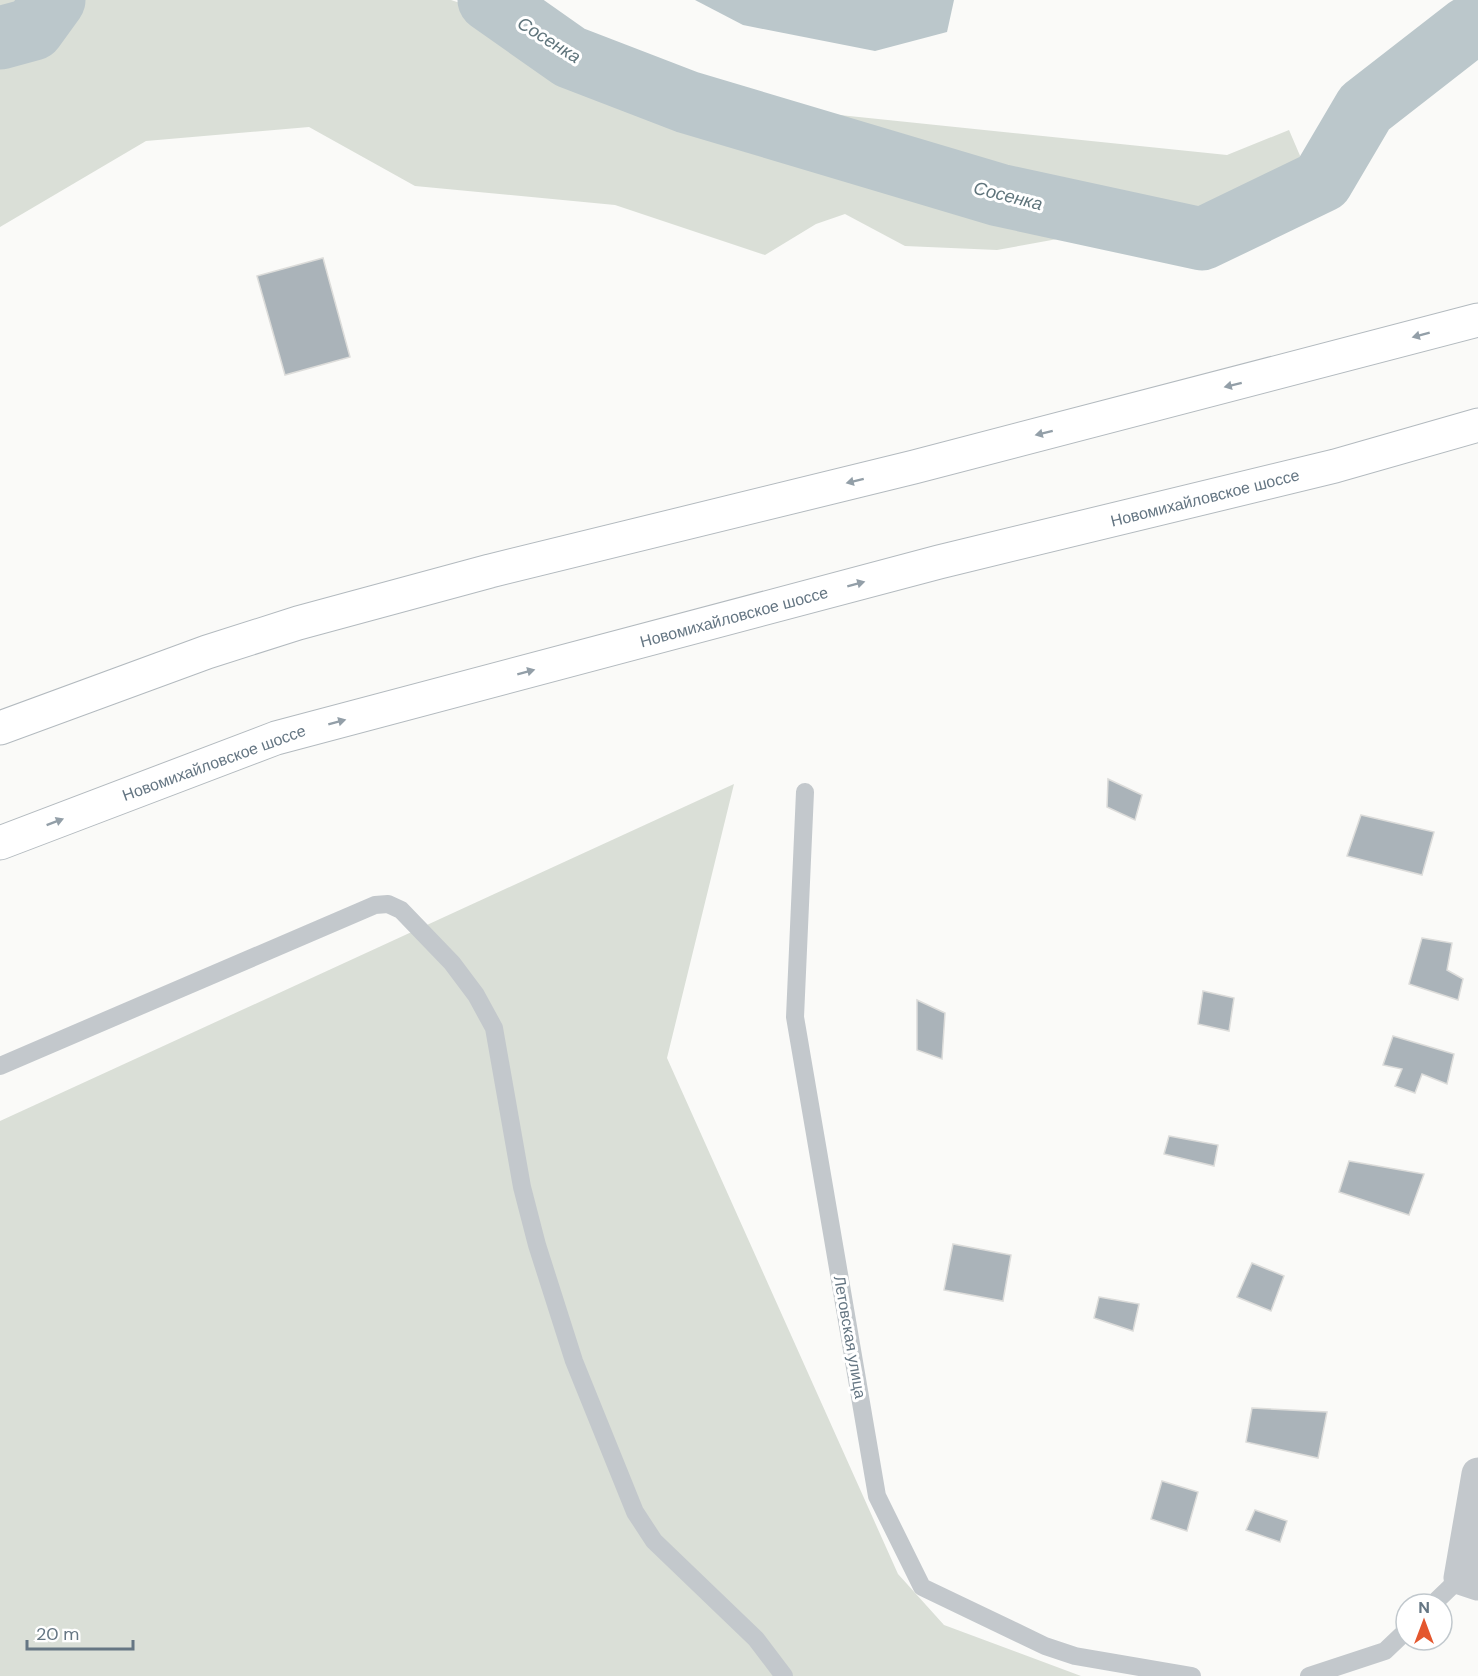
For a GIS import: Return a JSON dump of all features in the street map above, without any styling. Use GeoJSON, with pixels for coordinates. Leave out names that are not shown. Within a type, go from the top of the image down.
{"type":"FeatureCollection","features":[{"type":"Feature","properties":{"kind":"main road"},"geometry":{"type":"LineString","coordinates":[[0,728],[207,652],[298,623],[490,570],[914,467],[1478,320]]}},
{"type":"Feature","properties":{"kind":"main road","name":"Новомихайловское шоссе"},"geometry":{"type":"LineString","coordinates":[[0,843],[276,738],[939,562],[1335,466],[1478,425]]}},
{"type":"Feature","properties":{"kind":"street"},"geometry":{"type":"LineString","coordinates":[[1469,1581],[1478,1474]]}},
{"type":"Feature","properties":{"kind":"lane","name":"Летовская улица"},"geometry":{"type":"LineString","coordinates":[[805,792],[795,1017],[877,1497],[922,1587],[1045,1646],[1075,1656],[1192,1676]]}},
{"type":"Feature","properties":{"kind":"lane"},"geometry":{"type":"LineString","coordinates":[[0,1066],[375,905],[388,904],[401,910],[452,963],[476,995],[494,1028],[522,1187],[537,1245],[574,1361],[635,1512],[654,1541],[756,1639],[784,1676]]}},
{"type":"Feature","properties":{"kind":"lane"},"geometry":{"type":"LineString","coordinates":[[1452,1592],[1469,1581]]}},
{"type":"Feature","properties":{"kind":"lane"},"geometry":{"type":"LineString","coordinates":[[1309,1676],[1385,1651],[1394,1642]]}},
{"type":"Feature","properties":{"kind":"shaded area"},"geometry":{"type":"Polygon","coordinates":[[[0,0],[451,0],[772,108],[1227,155],[1289,130],[1301,158],[1279,193],[1162,220],[997,250],[905,246],[845,214],[816,224],[765,255],[615,205],[415,186],[309,127],[146,141],[0,227],[0,0]]]}},
{"type":"Feature","properties":{"kind":"shaded area"},"geometry":{"type":"Polygon","coordinates":[[[695,0],[954,0],[947,32],[875,51],[743,25],[695,0]]]}},
{"type":"Feature","properties":{"kind":"shaded area"},"geometry":{"type":"Polygon","coordinates":[[[734,784],[667,1058],[898,1574],[944,1625],[1081,1676],[0,1676],[0,1121],[734,784]]]}},
{"type":"Feature","properties":{"kind":"building"},"geometry":{"type":"Polygon","coordinates":[[[323,258],[350,357],[285,375],[257,276],[323,258]]]}},
{"type":"Feature","properties":{"kind":"building"},"geometry":{"type":"Polygon","coordinates":[[[1108,779],[1142,795],[1135,820],[1107,807],[1108,779]]]}},
{"type":"Feature","properties":{"kind":"building"},"geometry":{"type":"Polygon","coordinates":[[[1361,815],[1434,832],[1422,875],[1347,856],[1361,815]]]}},
{"type":"Feature","properties":{"kind":"building"},"geometry":{"type":"Polygon","coordinates":[[[1422,938],[1452,943],[1447,970],[1463,979],[1458,1000],[1409,984],[1422,938]]]}},
{"type":"Feature","properties":{"kind":"building"},"geometry":{"type":"Polygon","coordinates":[[[1203,991],[1234,998],[1229,1031],[1198,1024],[1203,991]]]}},
{"type":"Feature","properties":{"kind":"building"},"geometry":{"type":"Polygon","coordinates":[[[917,1000],[945,1013],[942,1059],[917,1050],[917,1000]]]}},
{"type":"Feature","properties":{"kind":"building"},"geometry":{"type":"Polygon","coordinates":[[[1393,1036],[1454,1054],[1447,1084],[1422,1074],[1415,1093],[1395,1086],[1402,1069],[1383,1065],[1393,1036]]]}},
{"type":"Feature","properties":{"kind":"building"},"geometry":{"type":"Polygon","coordinates":[[[1169,1136],[1218,1145],[1214,1166],[1164,1154],[1169,1136]]]}},
{"type":"Feature","properties":{"kind":"building"},"geometry":{"type":"Polygon","coordinates":[[[1349,1161],[1424,1174],[1409,1215],[1339,1192],[1349,1161]]]}},
{"type":"Feature","properties":{"kind":"building"},"geometry":{"type":"Polygon","coordinates":[[[953,1244],[1011,1255],[1003,1301],[944,1290],[953,1244]]]}},
{"type":"Feature","properties":{"kind":"building"},"geometry":{"type":"Polygon","coordinates":[[[1252,1263],[1284,1276],[1271,1311],[1237,1297],[1252,1263]]]}},
{"type":"Feature","properties":{"kind":"building"},"geometry":{"type":"Polygon","coordinates":[[[1099,1297],[1139,1304],[1133,1331],[1094,1318],[1099,1297]]]}},
{"type":"Feature","properties":{"kind":"building"},"geometry":{"type":"Polygon","coordinates":[[[1252,1408],[1327,1412],[1318,1458],[1246,1442],[1252,1408]]]}},
{"type":"Feature","properties":{"kind":"building"},"geometry":{"type":"Polygon","coordinates":[[[1162,1481],[1198,1492],[1187,1531],[1151,1519],[1162,1481]]]}},
{"type":"Feature","properties":{"kind":"building"},"geometry":{"type":"Polygon","coordinates":[[[1255,1510],[1287,1521],[1280,1542],[1246,1530],[1255,1510]]]}},
{"type":"Feature","properties":{"kind":"waterway","name":"Сосенка"},"geometry":{"type":"LineString","coordinates":[[0,38],[33,29],[54,0]]}},
{"type":"Feature","properties":{"kind":"waterway","name":"Сосенка"},"geometry":{"type":"LineString","coordinates":[[489,0],[570,57],[687,102],[999,195],[1202,239],[1322,181],[1365,108],[1468,28],[1478,28]]}}]}
